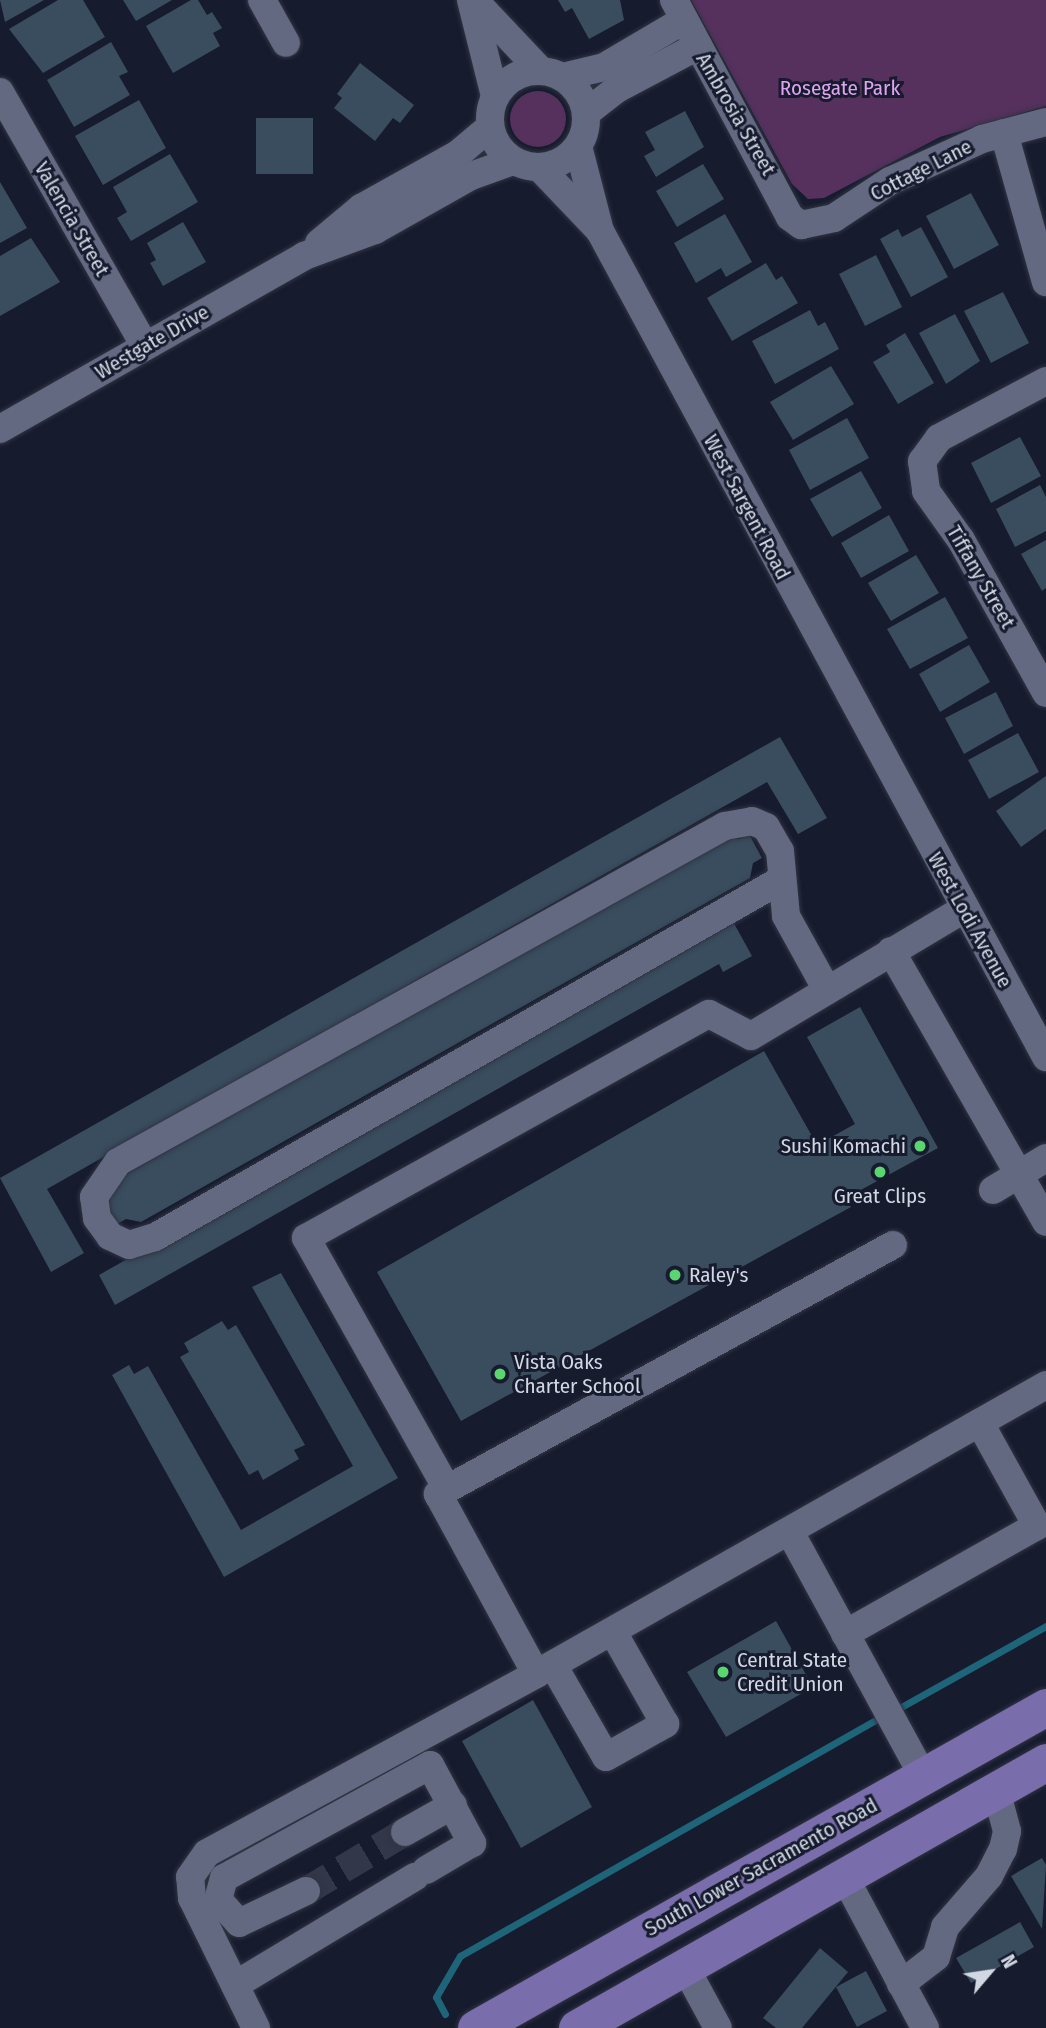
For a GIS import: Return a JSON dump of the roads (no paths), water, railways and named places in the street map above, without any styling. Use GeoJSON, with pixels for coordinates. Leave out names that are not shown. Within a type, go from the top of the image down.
{"type":"FeatureCollection","features":[{"type":"Feature","properties":{"kind":"main road","name":"South Lower Sacramento Road"},"geometry":{"type":"LineString","coordinates":[[476,2028],[1046,1707]]}},
{"type":"Feature","properties":{"kind":"main road"},"geometry":{"type":"LineString","coordinates":[[577,2028],[1046,1762]]}},
{"type":"Feature","properties":{"kind":"main road"},"geometry":{"type":"LineString","coordinates":[[742,1934],[760,1902],[918,1808],[927,1788],[923,1776]]}},
{"type":"Feature","properties":{"kind":"street"},"geometry":{"type":"LineString","coordinates":[[262,0],[286,43]]}},
{"type":"Feature","properties":{"kind":"street"},"geometry":{"type":"LineString","coordinates":[[472,0],[551,74],[574,86],[586,113],[578,146],[568,157],[526,164],[490,127],[495,96],[472,0]]}},
{"type":"Feature","properties":{"kind":"street"},"geometry":{"type":"LineString","coordinates":[[495,96],[513,77],[604,67],[679,10]]}},
{"type":"Feature","properties":{"kind":"street","name":"Ambrosia Street"},"geometry":{"type":"LineString","coordinates":[[679,10],[790,217],[801,225]]}},
{"type":"Feature","properties":{"kind":"street"},"geometry":{"type":"LineString","coordinates":[[586,113],[617,89],[698,46]]}},
{"type":"Feature","properties":{"kind":"street","name":"Valencia Street"},"geometry":{"type":"LineString","coordinates":[[0,92],[145,346]]}},
{"type":"Feature","properties":{"kind":"street","name":"Cottage Lane"},"geometry":{"type":"LineString","coordinates":[[801,225],[834,218],[890,181],[1004,133],[1046,122]]}},
{"type":"Feature","properties":{"kind":"street","name":"Westgate Drive"},"geometry":{"type":"LineString","coordinates":[[304,256],[361,208],[458,154],[490,127]]}},
{"type":"Feature","properties":{"kind":"street"},"geometry":{"type":"LineString","coordinates":[[1004,133],[1046,282]]}},
{"type":"Feature","properties":{"kind":"street","name":"West Sargent Road"},"geometry":{"type":"LineString","coordinates":[[578,146],[600,231],[894,783]]}},
{"type":"Feature","properties":{"kind":"street","name":"Westgate Drive"},"geometry":{"type":"LineString","coordinates":[[0,429],[304,256],[375,230],[471,176],[526,164]]}},
{"type":"Feature","properties":{"kind":"street","name":"West Sargent Road"},"geometry":{"type":"LineString","coordinates":[[526,164],[600,231]]}},
{"type":"Feature","properties":{"kind":"street","name":"Tiffany Street"},"geometry":{"type":"LineString","coordinates":[[1046,381],[939,438],[922,461],[926,491],[961,540],[1046,693]]}},
{"type":"Feature","properties":{"kind":"street","name":"West Lodi Avenue"},"geometry":{"type":"LineString","coordinates":[[894,783],[1046,1057]]}},
{"type":"Feature","properties":{"kind":"street"},"geometry":{"type":"LineString","coordinates":[[779,881],[155,1237],[129,1245],[110,1236],[97,1218],[94,1197],[118,1162],[724,826],[751,821],[766,827],[780,851],[779,881],[786,916],[827,990]]}},
{"type":"Feature","properties":{"kind":"street"},"geometry":{"type":"LineString","coordinates":[[447,1489],[306,1238],[709,1014],[751,1036],[964,909]]}},
{"type":"Feature","properties":{"kind":"street"},"geometry":{"type":"LineString","coordinates":[[891,951],[1046,1222]]}},
{"type":"Feature","properties":{"kind":"street"},"geometry":{"type":"LineString","coordinates":[[993,1190],[1046,1158]]}},
{"type":"Feature","properties":{"kind":"street"},"geometry":{"type":"LineString","coordinates":[[613,1632],[665,1724],[606,1757],[545,1670],[438,1494],[893,1245]]}},
{"type":"Feature","properties":{"kind":"street"},"geometry":{"type":"LineString","coordinates":[[256,2028],[192,1898],[190,1877],[207,1853],[545,1670],[1046,1385]]}},
{"type":"Feature","properties":{"kind":"street"},"geometry":{"type":"LineString","coordinates":[[845,1634],[1037,1526],[980,1423]]}},
{"type":"Feature","properties":{"kind":"street"},"geometry":{"type":"LineString","coordinates":[[790,1532],[923,1776]]}},
{"type":"Feature","properties":{"kind":"street"},"geometry":{"type":"LineString","coordinates":[[397,1748],[412,1773]]}},
{"type":"Feature","properties":{"kind":"street"},"geometry":{"type":"LineString","coordinates":[[235,1985],[472,1843],[430,1765],[223,1878],[218,1887],[218,1900],[239,1923],[306,1891]]}},
{"type":"Feature","properties":{"kind":"street"},"geometry":{"type":"LineString","coordinates":[[901,1983],[929,1966],[944,1927],[994,1867],[1007,1831],[996,1790]]}},
{"type":"Feature","properties":{"kind":"street"},"geometry":{"type":"LineString","coordinates":[[405,1832],[453,1805]]}},
{"type":"Feature","properties":{"kind":"street"},"geometry":{"type":"LineString","coordinates":[[844,1876],[925,2028]]}},
{"type":"Feature","properties":{"kind":"street"},"geometry":{"type":"LineString","coordinates":[[685,1967],[718,2028]]}},
{"type":"Feature","properties":{"kind":"waterway"},"geometry":{"type":"LineString","coordinates":[[894,1711],[1046,1626]]}},
{"type":"Feature","properties":{"kind":"waterway"},"geometry":{"type":"LineString","coordinates":[[445,2014],[436,1997],[460,1956],[883,1716]]}},
{"type":"Feature","properties":{"kind":"tunnel"},"geometry":{"type":"LineString","coordinates":[[306,1891],[405,1832]]}},
{"type":"Feature","properties":{"kind":"place","name":"Sushi Komachi"},"geometry":{"type":"Point","coordinates":[920,1146]}},
{"type":"Feature","properties":{"kind":"place","name":"Great Clips"},"geometry":{"type":"Point","coordinates":[880,1172]}},
{"type":"Feature","properties":{"kind":"place","name":"Raley's"},"geometry":{"type":"Point","coordinates":[675,1275]}},
{"type":"Feature","properties":{"kind":"place","name":"Vista Oaks Charter School"},"geometry":{"type":"Point","coordinates":[500,1374]}},
{"type":"Feature","properties":{"kind":"place","name":"Central State Credit Union"},"geometry":{"type":"Point","coordinates":[723,1672]}},
{"type":"Feature","properties":{"kind":"park label","name":"Rosegate Park"},"geometry":{"type":"Point","coordinates":[840,88]}}]}
